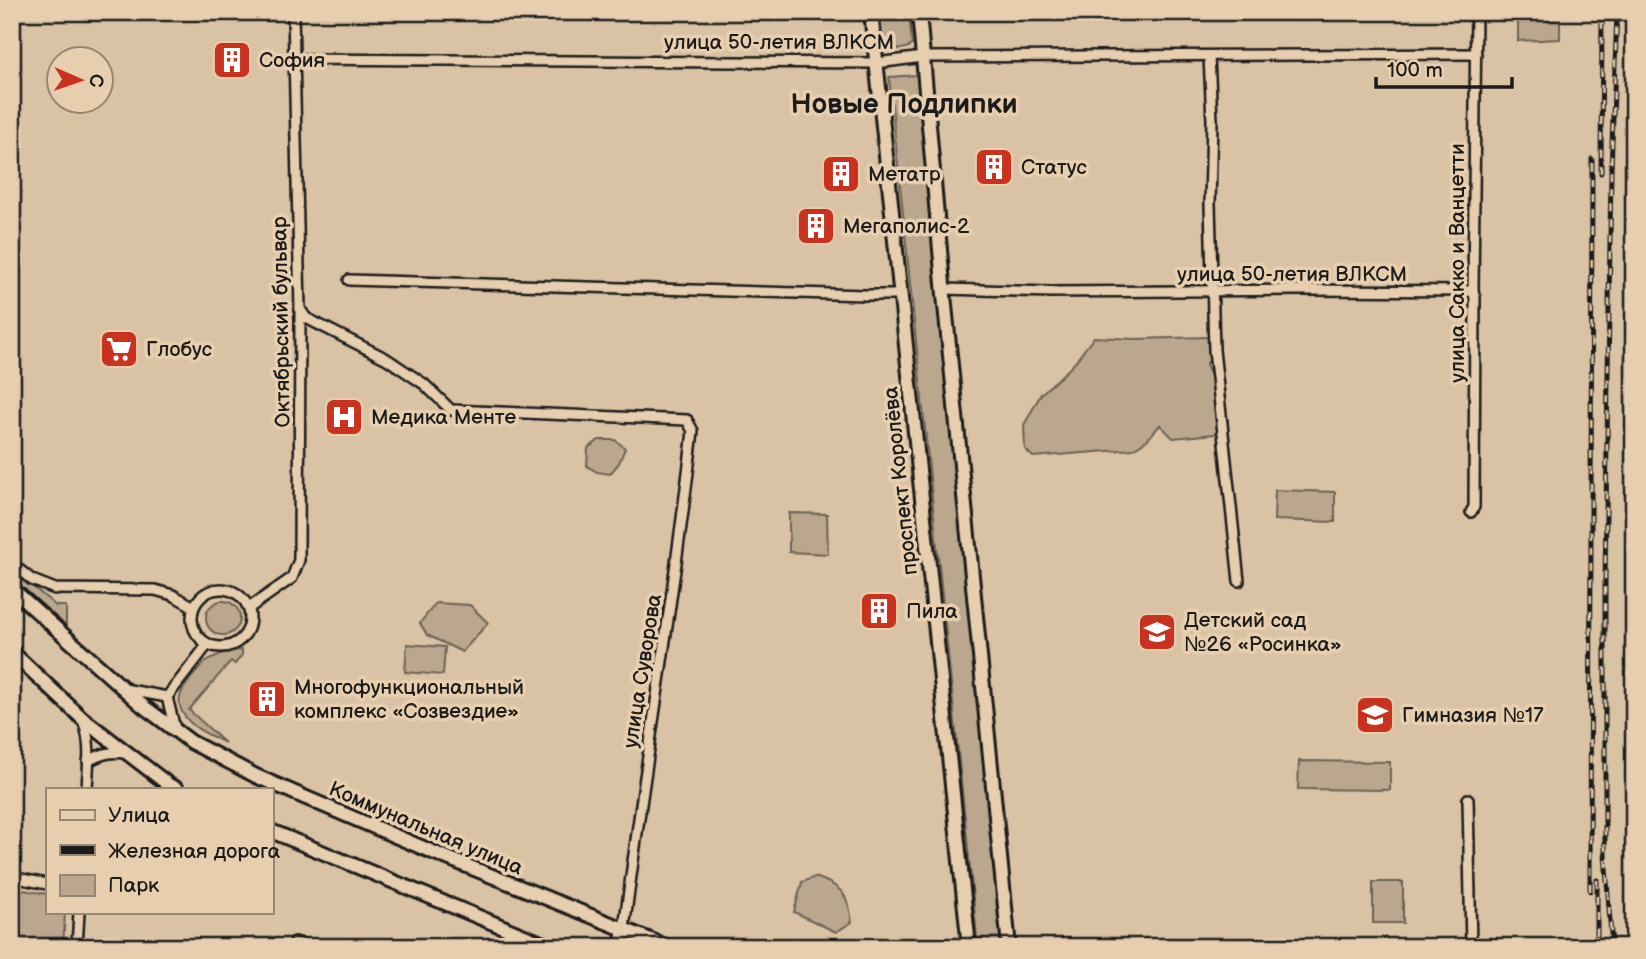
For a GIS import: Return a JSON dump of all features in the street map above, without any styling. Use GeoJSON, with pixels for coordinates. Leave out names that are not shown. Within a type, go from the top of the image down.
{"type":"FeatureCollection","features":[{"type":"Feature","properties":{"kind":"main road","name":"проспект Королёва"},"geometry":{"type":"LineString","coordinates":[[871,12],[969,947]]}},
{"type":"Feature","properties":{"kind":"main road"},"geometry":{"type":"LineString","coordinates":[[919,12],[1009,947]]}},
{"type":"Feature","properties":{"kind":"main road","name":"Коммунальная улица"},"geometry":{"type":"LineString","coordinates":[[12,589],[122,688],[191,742],[292,792],[668,947]]}},
{"type":"Feature","properties":{"kind":"main road"},"geometry":{"type":"LineString","coordinates":[[12,652],[83,719],[175,788]]}},
{"type":"Feature","properties":{"kind":"main road"},"geometry":{"type":"LineString","coordinates":[[273,832],[551,947]]}},
{"type":"Feature","properties":{"kind":"main road"},"geometry":{"type":"LineString","coordinates":[[621,947],[624,929]]}},
{"type":"Feature","properties":{"kind":"street","name":"Октябрьский бульвар"},"geometry":{"type":"LineString","coordinates":[[249,608],[292,579],[299,560],[300,309],[293,12]]}},
{"type":"Feature","properties":{"kind":"street","name":"улица Сакко и Ванцетти"},"geometry":{"type":"LineString","coordinates":[[1471,512],[1474,507],[1476,12]]}},
{"type":"Feature","properties":{"kind":"street","name":"улица 50-летия ВЛКСМ"},"geometry":{"type":"LineString","coordinates":[[293,59],[877,62],[923,57],[1475,54]]}},
{"type":"Feature","properties":{"kind":"street"},"geometry":{"type":"LineString","coordinates":[[1209,56],[1214,350],[1239,581]]}},
{"type":"Feature","properties":{"kind":"street"},"geometry":{"type":"LineString","coordinates":[[349,280],[901,295]]}},
{"type":"Feature","properties":{"kind":"street","name":"улица 50-летия ВЛКСМ"},"geometry":{"type":"LineString","coordinates":[[944,289],[1051,292],[1473,291]]}},
{"type":"Feature","properties":{"kind":"street","name":"улица Суворова"},"geometry":{"type":"LineString","coordinates":[[300,309],[306,318],[387,359],[424,384],[451,410],[687,420],[693,431],[636,825],[624,929]]}},
{"type":"Feature","properties":{"kind":"street"},"geometry":{"type":"LineString","coordinates":[[12,564],[32,580],[55,589],[155,590],[173,595],[194,607]]}},
{"type":"Feature","properties":{"kind":"street"},"geometry":{"type":"LineString","coordinates":[[220,589],[233,592],[249,608],[247,630],[240,640],[231,645],[219,647],[208,644],[200,638],[192,624],[194,607],[200,598],[209,592],[220,589]]}},
{"type":"Feature","properties":{"kind":"street"},"geometry":{"type":"LineString","coordinates":[[167,697],[208,644]]}},
{"type":"Feature","properties":{"kind":"street"},"geometry":{"type":"LineString","coordinates":[[122,688],[167,697]]}},
{"type":"Feature","properties":{"kind":"street"},"geometry":{"type":"LineString","coordinates":[[167,697],[176,731]]}},
{"type":"Feature","properties":{"kind":"street"},"geometry":{"type":"LineString","coordinates":[[83,719],[89,744],[87,788]]}},
{"type":"Feature","properties":{"kind":"street"},"geometry":{"type":"LineString","coordinates":[[88,761],[102,754],[125,753]]}},
{"type":"Feature","properties":{"kind":"street"},"geometry":{"type":"LineString","coordinates":[[1468,799],[1471,947]]}},
{"type":"Feature","properties":{"kind":"street"},"geometry":{"type":"LineString","coordinates":[[12,877],[46,884]]}},
{"type":"Feature","properties":{"kind":"street"},"geometry":{"type":"LineString","coordinates":[[77,947],[79,914]]}},
{"type":"Feature","properties":{"kind":"street"},"geometry":{"type":"LineString","coordinates":[[295,942],[307,947]]}},
{"type":"Feature","properties":{"kind":"green space"},"geometry":{"type":"Polygon","coordinates":[[[880,12],[909,12],[912,45],[898,49],[883,45],[880,12]]]}},
{"type":"Feature","properties":{"kind":"green space"},"geometry":{"type":"Polygon","coordinates":[[[1518,12],[1560,12],[1560,39],[1518,41],[1518,12]]]}},
{"type":"Feature","properties":{"kind":"green space"},"geometry":{"type":"Polygon","coordinates":[[[918,75],[1005,947],[978,947],[889,77],[918,75]]]}},
{"type":"Feature","properties":{"kind":"green space"},"geometry":{"type":"Polygon","coordinates":[[[1094,337],[1208,337],[1215,341],[1216,353],[1206,364],[1224,405],[1228,422],[1215,434],[1173,438],[1160,425],[1147,440],[1133,449],[1033,457],[1025,449],[1024,425],[1041,394],[1072,366],[1094,337]]]}},
{"type":"Feature","properties":{"kind":"green space"},"geometry":{"type":"Polygon","coordinates":[[[599,440],[615,440],[625,448],[619,463],[610,474],[597,472],[587,466],[588,448],[599,440]]]}},
{"type":"Feature","properties":{"kind":"green space"},"geometry":{"type":"Polygon","coordinates":[[[1275,490],[1335,492],[1335,522],[1274,520],[1275,490]]]}},
{"type":"Feature","properties":{"kind":"green space"},"geometry":{"type":"Polygon","coordinates":[[[789,513],[827,514],[828,554],[789,552],[789,513]]]}},
{"type":"Feature","properties":{"kind":"green space"},"geometry":{"type":"Polygon","coordinates":[[[13,570],[56,606],[66,606],[66,626],[12,578],[13,570]]]}},
{"type":"Feature","properties":{"kind":"green space"},"geometry":{"type":"Polygon","coordinates":[[[223,601],[235,606],[240,618],[235,630],[223,635],[211,630],[206,618],[211,606],[223,601]]]}},
{"type":"Feature","properties":{"kind":"green space"},"geometry":{"type":"Polygon","coordinates":[[[436,603],[470,605],[488,623],[462,652],[427,635],[420,623],[436,603]]]}},
{"type":"Feature","properties":{"kind":"green space"},"geometry":{"type":"Polygon","coordinates":[[[407,644],[445,647],[443,675],[405,672],[407,644]]]}},
{"type":"Feature","properties":{"kind":"green space"},"geometry":{"type":"Polygon","coordinates":[[[241,650],[242,655],[235,664],[231,661],[189,710],[225,743],[188,720],[181,709],[180,697],[206,661],[220,654],[241,650]]]}},
{"type":"Feature","properties":{"kind":"green space"},"geometry":{"type":"Polygon","coordinates":[[[1299,761],[1390,762],[1390,790],[1298,789],[1299,761]]]}},
{"type":"Feature","properties":{"kind":"green space"},"geometry":{"type":"Polygon","coordinates":[[[815,877],[838,888],[846,898],[852,922],[836,932],[794,912],[802,882],[815,877]]]}},
{"type":"Feature","properties":{"kind":"green space"},"geometry":{"type":"Polygon","coordinates":[[[1373,882],[1403,882],[1403,923],[1373,923],[1373,882]]]}},
{"type":"Feature","properties":{"kind":"green space"},"geometry":{"type":"Polygon","coordinates":[[[12,888],[46,894],[46,914],[65,914],[63,947],[12,947],[12,888]]]}},
{"type":"Feature","properties":{"kind":"railway"},"geometry":{"type":"LineString","coordinates":[[1601,173],[1602,12]]}},
{"type":"Feature","properties":{"kind":"railway"},"geometry":{"type":"LineString","coordinates":[[1612,947],[1605,855],[1605,582],[1611,171],[1617,12]]}},
{"type":"Feature","properties":{"kind":"railway"},"geometry":{"type":"LineString","coordinates":[[1590,891],[1592,159]]}},
{"type":"Feature","properties":{"kind":"railway"},"geometry":{"type":"LineString","coordinates":[[1597,880],[1597,947]]}},
{"type":"Feature","properties":{"kind":"place","name":"София"},"geometry":{"type":"Point","coordinates":[232,60]}},
{"type":"Feature","properties":{"kind":"place","name":"Статус"},"geometry":{"type":"Point","coordinates":[994,167]}},
{"type":"Feature","properties":{"kind":"place","name":"Метатр"},"geometry":{"type":"Point","coordinates":[841,174]}},
{"type":"Feature","properties":{"kind":"place","name":"Мегаполис-2"},"geometry":{"type":"Point","coordinates":[816,226]}},
{"type":"Feature","properties":{"kind":"place","name":"Глобус"},"geometry":{"type":"Point","coordinates":[119,349]}},
{"type":"Feature","properties":{"kind":"place","name":"Медика Менте"},"geometry":{"type":"Point","coordinates":[344,417]}},
{"type":"Feature","properties":{"kind":"place","name":"Пила"},"geometry":{"type":"Point","coordinates":[879,611]}},
{"type":"Feature","properties":{"kind":"place","name":"Детский сад №26 «Росинка»"},"geometry":{"type":"Point","coordinates":[1157,632]}},
{"type":"Feature","properties":{"kind":"place","name":"Многофункциональный комплекс «Созвездие»"},"geometry":{"type":"Point","coordinates":[267,699]}},
{"type":"Feature","properties":{"kind":"place","name":"Гимназия №17"},"geometry":{"type":"Point","coordinates":[1375,715]}},
{"type":"Feature","properties":{"kind":"district","name":"Новые Подлипки"},"geometry":{"type":"Point","coordinates":[904,103]}}]}
